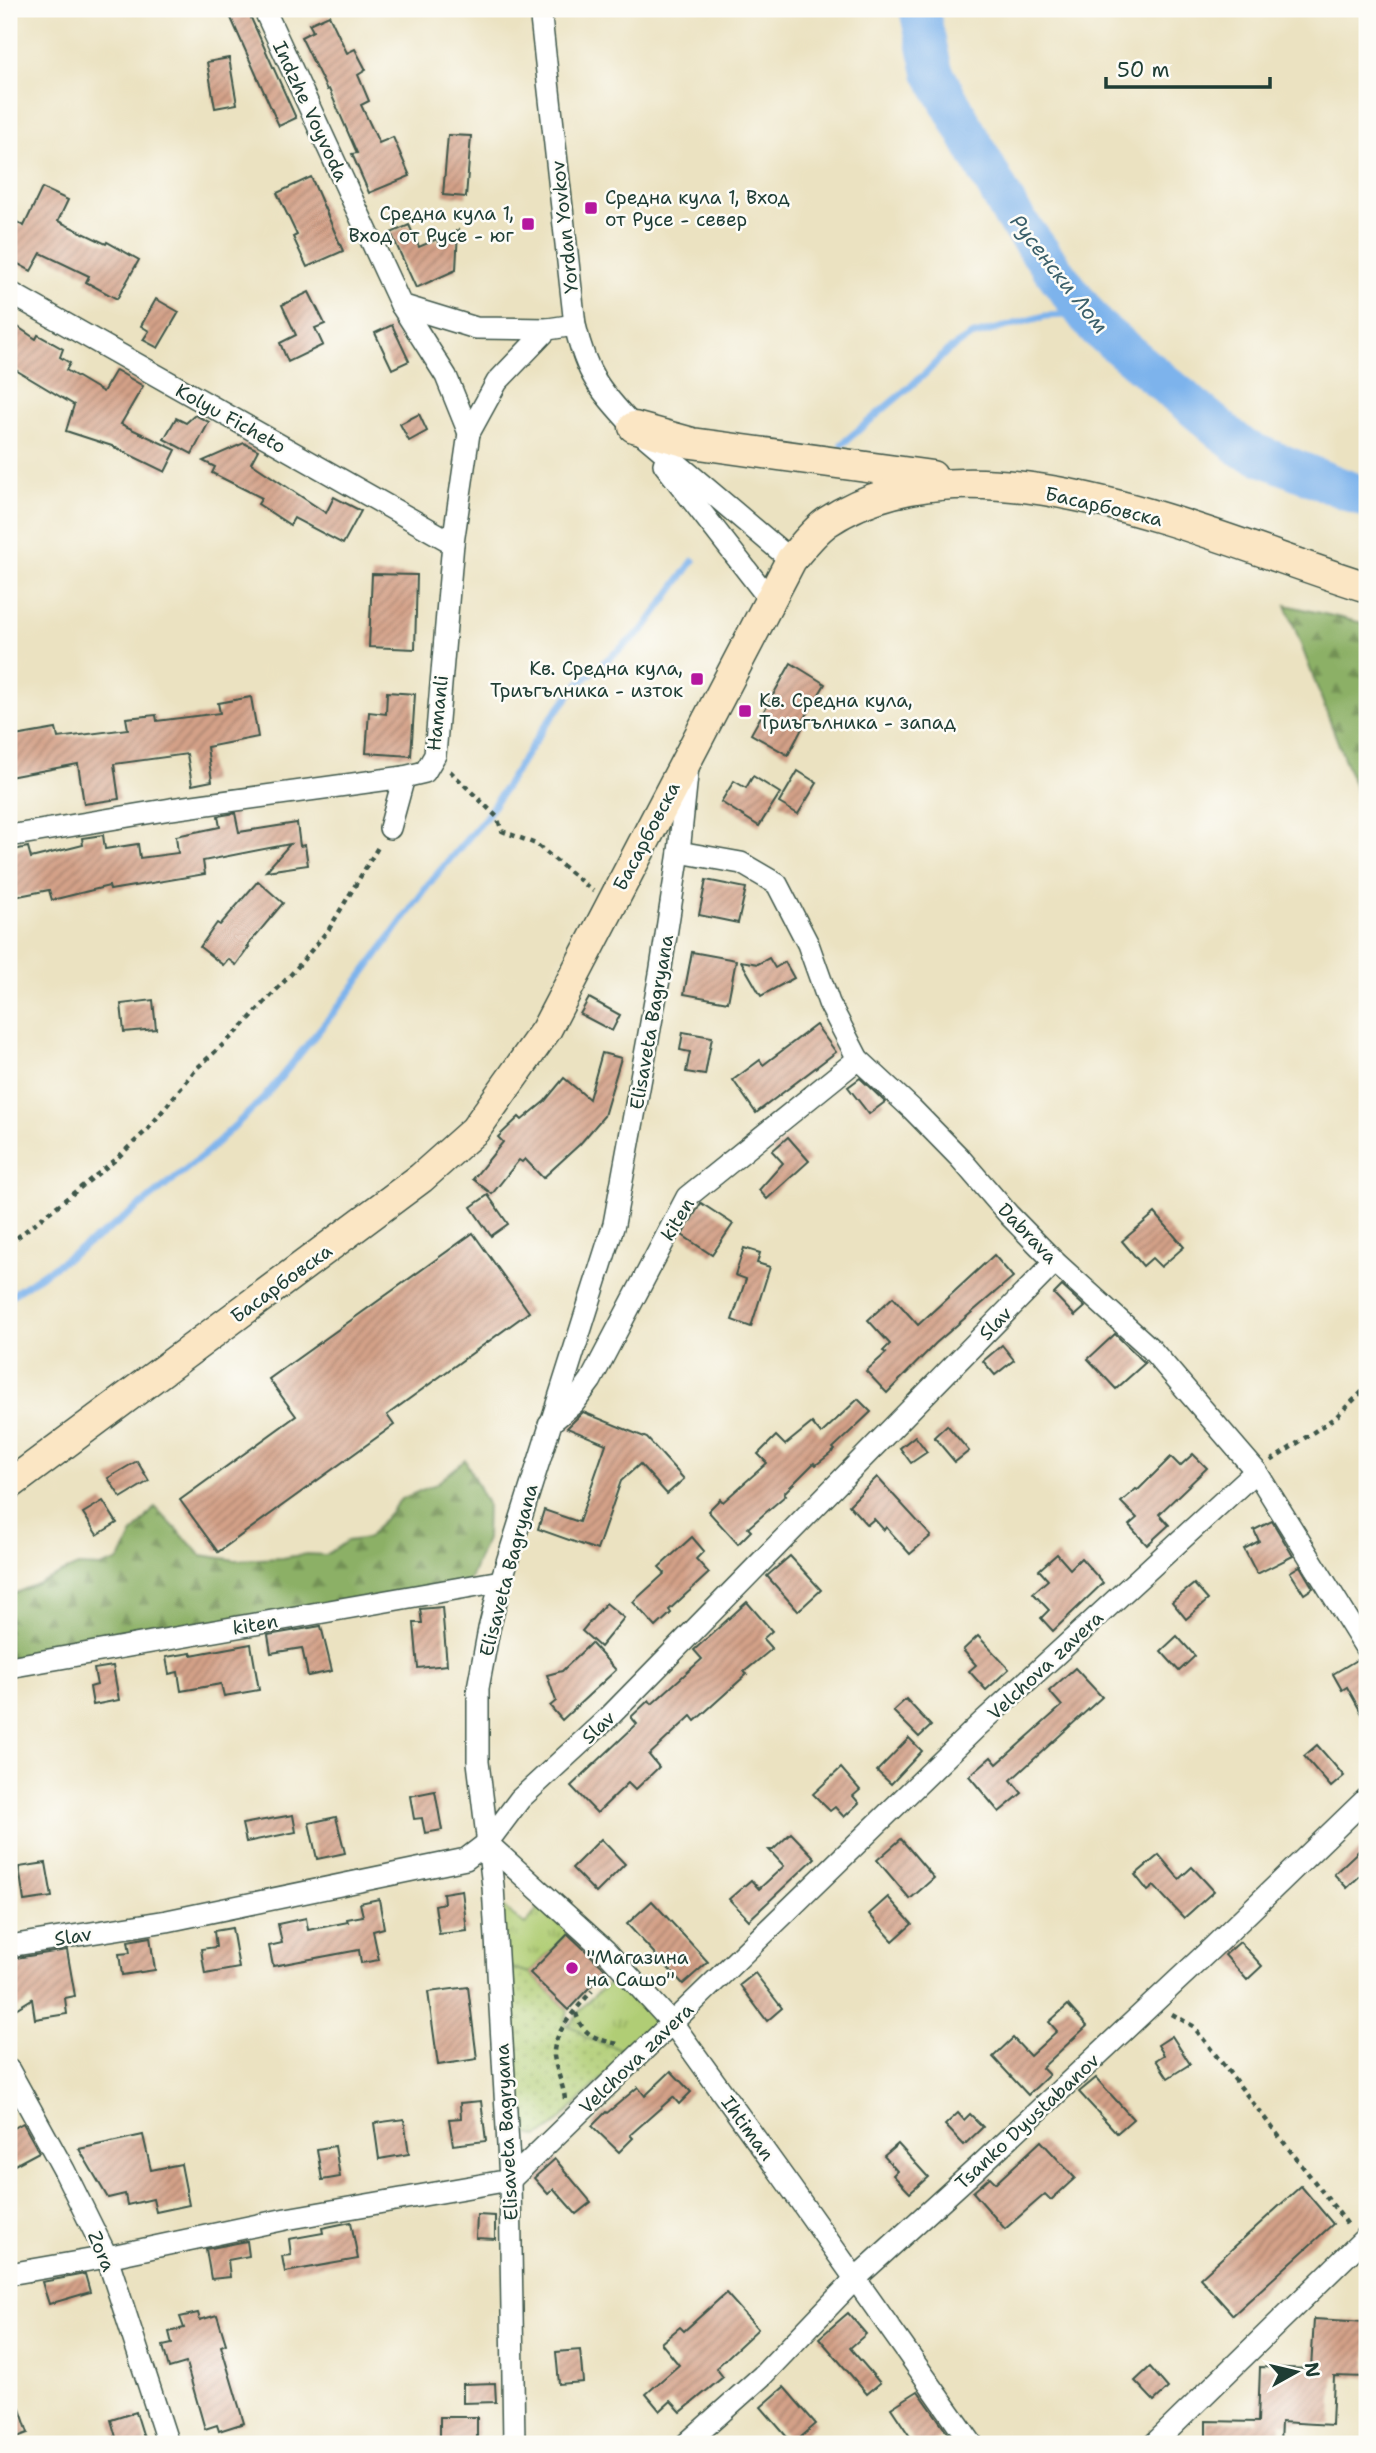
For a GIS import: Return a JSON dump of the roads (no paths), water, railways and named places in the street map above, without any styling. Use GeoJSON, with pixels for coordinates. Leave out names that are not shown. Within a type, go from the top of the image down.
{"type":"FeatureCollection","features":[{"type":"Feature","properties":{"kind":"street","name":"Indzhe Voyvoda"},"geometry":{"type":"LineString","coordinates":[[264,9],[401,305],[446,376],[469,433]]}},
{"type":"Feature","properties":{"kind":"street","name":"Yordan Yovkov"},"geometry":{"type":"LineString","coordinates":[[540,9],[575,325],[586,365],[609,399],[634,427]]}},
{"type":"Feature","properties":{"kind":"street","name":"Kolyu Ficheto"},"geometry":{"type":"LineString","coordinates":[[9,292],[453,543]]}},
{"type":"Feature","properties":{"kind":"street"},"geometry":{"type":"LineString","coordinates":[[401,305],[476,328],[548,329],[575,325]]}},
{"type":"Feature","properties":{"kind":"street","name":"Hamanli"},"geometry":{"type":"LineString","coordinates":[[9,836],[171,808],[425,772],[435,755],[453,543],[469,433],[497,382],[548,329]]}},
{"type":"Feature","properties":{"kind":"street"},"geometry":{"type":"LineString","coordinates":[[634,427],[692,443],[994,484]]}},
{"type":"Feature","properties":{"kind":"street"},"geometry":{"type":"LineString","coordinates":[[634,427],[791,560]]}},
{"type":"Feature","properties":{"kind":"street"},"geometry":{"type":"LineString","coordinates":[[634,427],[770,600]]}},
{"type":"Feature","properties":{"kind":"street","name":"Басарбовска"},"geometry":{"type":"LineString","coordinates":[[9,1485],[412,1185],[475,1130],[546,1030],[791,560],[826,523],[843,513],[900,490],[928,485],[994,484],[1067,494],[1155,517],[1367,587]]}},
{"type":"Feature","properties":{"kind":"street","name":"Elisaveta Bagryana"},"geometry":{"type":"LineString","coordinates":[[514,2444],[510,2180],[493,1886],[478,1762],[478,1688],[500,1581],[614,1224],[660,974],[679,852],[690,754]]}},
{"type":"Feature","properties":{"kind":"street"},"geometry":{"type":"LineString","coordinates":[[390,828],[404,777]]}},
{"type":"Feature","properties":{"kind":"street","name":"Dabrava"},"geometry":{"type":"LineString","coordinates":[[679,852],[741,863],[777,884],[808,944],[830,1003],[858,1059],[922,1118],[1055,1262],[1152,1349],[1256,1471],[1367,1650]]}},
{"type":"Feature","properties":{"kind":"street","name":"kiten"},"geometry":{"type":"LineString","coordinates":[[549,1423],[574,1404],[591,1380],[687,1197],[858,1059]]}},
{"type":"Feature","properties":{"kind":"street","name":"Slav"},"geometry":{"type":"LineString","coordinates":[[9,1946],[167,1921],[466,1859],[487,1843],[520,1799],[609,1717],[1055,1262]]}},
{"type":"Feature","properties":{"kind":"street","name":"Velchova zavera"},"geometry":{"type":"LineString","coordinates":[[510,2180],[979,1726],[1256,1471]]}},
{"type":"Feature","properties":{"kind":"street","name":"kiten"},"geometry":{"type":"LineString","coordinates":[[9,1667],[500,1581]]}},
{"type":"Feature","properties":{"kind":"street","name":"Tsanko Dyustabanov"},"geometry":{"type":"LineString","coordinates":[[686,2444],[762,2376],[856,2278],[1153,2004],[1367,1798]]}},
{"type":"Feature","properties":{"kind":"street","name":"Ihtiman"},"geometry":{"type":"LineString","coordinates":[[487,1843],[607,1951],[673,2024],[972,2444]]}},
{"type":"Feature","properties":{"kind":"street","name":"Zora"},"geometry":{"type":"LineString","coordinates":[[9,2070],[64,2170],[107,2257],[168,2444]]}},
{"type":"Feature","properties":{"kind":"street"},"geometry":{"type":"LineString","coordinates":[[9,2274],[107,2257],[286,2219],[510,2180]]}},
{"type":"Feature","properties":{"kind":"street"},"geometry":{"type":"LineString","coordinates":[[1154,2444],[1364,2238]]}},
{"type":"Feature","properties":{"kind":"waterway","name":"Русенски Лом"},"geometry":{"type":"LineString","coordinates":[[919,9],[933,72],[1011,213],[1095,326],[1244,449],[1367,498]]}},
{"type":"Feature","properties":{"kind":"waterway"},"geometry":{"type":"LineString","coordinates":[[842,444],[926,373],[947,351],[971,336],[1045,316],[1086,314]]}},
{"type":"Feature","properties":{"kind":"waterway"},"geometry":{"type":"LineString","coordinates":[[9,1297],[149,1199],[206,1153],[263,1099],[347,996],[432,880],[486,817],[544,727],[578,684],[644,629],[693,561]]}},
{"type":"Feature","properties":{"kind":"place","name":"Средна кула 1, Вход от Русе - север"},"geometry":{"type":"Point","coordinates":[591,208]}},
{"type":"Feature","properties":{"kind":"place","name":"Средна кула 1, Вход от Русе - юг"},"geometry":{"type":"Point","coordinates":[528,224]}},
{"type":"Feature","properties":{"kind":"place","name":"Кв. Средна кула, Триъгълника - изток"},"geometry":{"type":"Point","coordinates":[697,679]}},
{"type":"Feature","properties":{"kind":"place","name":"Кв. Средна кула, Триъгълника - запад"},"geometry":{"type":"Point","coordinates":[745,711]}},
{"type":"Feature","properties":{"kind":"place","name":"''Магазина на Сашо''"},"geometry":{"type":"Point","coordinates":[572,1968]}}]}
